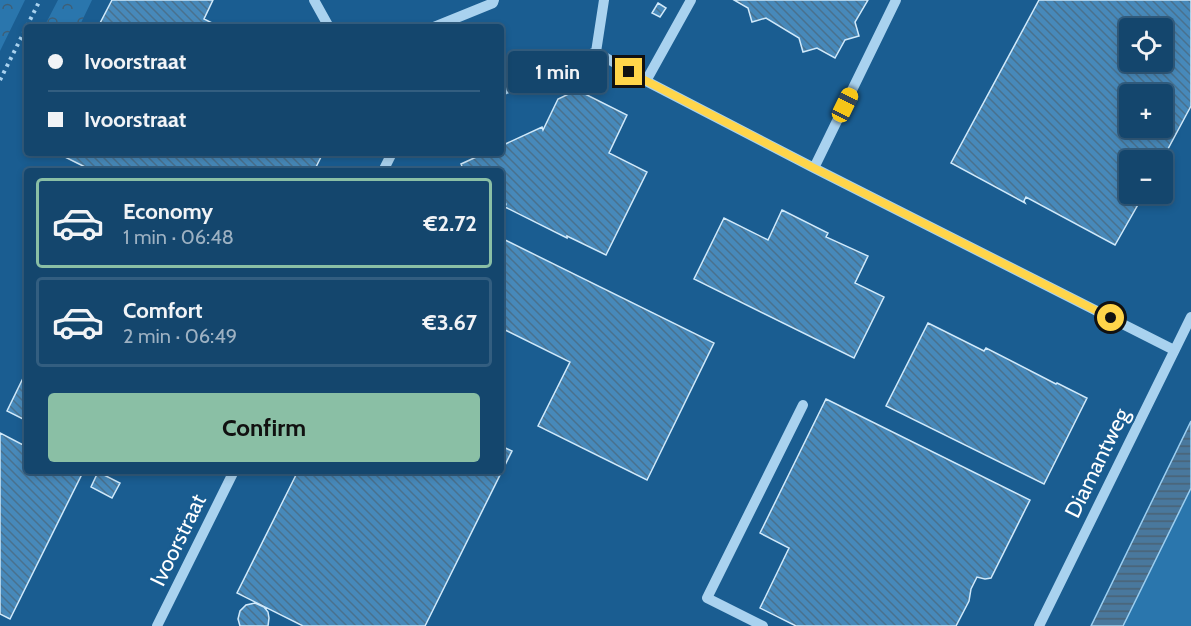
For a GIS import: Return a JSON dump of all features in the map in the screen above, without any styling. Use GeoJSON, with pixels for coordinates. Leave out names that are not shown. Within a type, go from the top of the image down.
{"type":"FeatureCollection","features":[{"type":"Feature","properties":{"kind":"street"},"geometry":{"type":"LineString","coordinates":[[314,0],[327,24]]}},
{"type":"Feature","properties":{"kind":"street"},"geometry":{"type":"LineString","coordinates":[[441,24],[493,3],[494,0]]}},
{"type":"Feature","properties":{"kind":"street"},"geometry":{"type":"LineString","coordinates":[[596,52],[604,0]]}},
{"type":"Feature","properties":{"kind":"street"},"geometry":{"type":"LineString","coordinates":[[646,81],[691,0]]}},
{"type":"Feature","properties":{"kind":"street"},"geometry":{"type":"LineString","coordinates":[[814,168],[896,0]]}},
{"type":"Feature","properties":{"kind":"street"},"geometry":{"type":"LineString","coordinates":[[596,52],[646,81],[814,168],[1174,350]]}},
{"type":"Feature","properties":{"kind":"street"},"geometry":{"type":"LineString","coordinates":[[504,90],[596,52]]}},
{"type":"Feature","properties":{"kind":"street","name":"Diamantweg"},"geometry":{"type":"LineString","coordinates":[[1039,626],[1191,317]]}},
{"type":"Feature","properties":{"kind":"street"},"geometry":{"type":"LineString","coordinates":[[763,626],[706,598],[803,405]]}},
{"type":"Feature","properties":{"kind":"street","name":"Ivoorstraat"},"geometry":{"type":"LineString","coordinates":[[157,626],[233,474]]}},
{"type":"Feature","properties":{"kind":"path"},"geometry":{"type":"LineString","coordinates":[[28,24],[40,0]]}},
{"type":"Feature","properties":{"kind":"path"},"geometry":{"type":"LineString","coordinates":[[0,80],[24,32]]}},
{"type":"Feature","properties":{"kind":"green space"},"geometry":{"type":"Polygon","coordinates":[[[0,0],[25,0],[0,51],[0,0]]]}},
{"type":"Feature","properties":{"kind":"green space"},"geometry":{"type":"Polygon","coordinates":[[[58,0],[92,0],[80,24],[46,24],[58,0]]]}},
{"type":"Feature","properties":{"kind":"green space"},"geometry":{"type":"Polygon","coordinates":[[[1191,488],[1191,626],[1123,626],[1191,488]]]}},
{"type":"Feature","properties":{"kind":"shaded area"},"geometry":{"type":"Polygon","coordinates":[[[1191,421],[1191,488],[1123,626],[1091,626],[1191,421]]]}},
{"type":"Feature","properties":{"kind":"building"},"geometry":{"type":"Polygon","coordinates":[[[112,0],[213,0],[204,19],[214,24],[100,24],[112,0]]]}},
{"type":"Feature","properties":{"kind":"building"},"geometry":{"type":"Polygon","coordinates":[[[734,0],[868,0],[855,22],[859,36],[845,40],[835,58],[817,48],[803,52],[799,38],[766,18],[752,22],[748,8],[734,0]]]}},
{"type":"Feature","properties":{"kind":"building"},"geometry":{"type":"Polygon","coordinates":[[[1039,0],[1191,0],[1191,106],[1167,150],[1119,150],[1119,204],[1138,204],[1115,245],[1026,197],[1025,203],[951,163],[1039,0]]]}},
{"type":"Feature","properties":{"kind":"building"},"geometry":{"type":"Polygon","coordinates":[[[658,3],[666,8],[660,17],[652,13],[658,3]]]}},
{"type":"Feature","properties":{"kind":"building"},"geometry":{"type":"Polygon","coordinates":[[[577,90],[627,115],[609,153],[647,172],[606,255],[505,207],[504,168],[463,168],[461,164],[478,156],[504,156],[504,145],[542,127],[543,130],[558,99],[577,90]]]}},
{"type":"Feature","properties":{"kind":"building"},"geometry":{"type":"Polygon","coordinates":[[[63,156],[322,156],[316,168],[87,168],[63,156]]]}},
{"type":"Feature","properties":{"kind":"building"},"geometry":{"type":"Polygon","coordinates":[[[782,210],[828,233],[826,237],[868,256],[855,283],[884,297],[854,358],[694,279],[724,218],[768,240],[782,210]]]}},
{"type":"Feature","properties":{"kind":"building"},"geometry":{"type":"Polygon","coordinates":[[[504,239],[714,343],[647,480],[538,426],[570,362],[504,329],[504,239]]]}},
{"type":"Feature","properties":{"kind":"building"},"geometry":{"type":"Polygon","coordinates":[[[928,323],[984,351],[986,348],[1087,398],[1044,484],[886,406],[928,323]]]}},
{"type":"Feature","properties":{"kind":"building"},"geometry":{"type":"Polygon","coordinates":[[[24,376],[24,420],[7,411],[24,376]]]}},
{"type":"Feature","properties":{"kind":"building"},"geometry":{"type":"Polygon","coordinates":[[[826,399],[1030,500],[991,578],[977,577],[971,589],[969,601],[956,626],[796,626],[760,608],[789,548],[760,533],[826,399]]]}},
{"type":"Feature","properties":{"kind":"building"},"geometry":{"type":"Polygon","coordinates":[[[0,433],[24,445],[24,474],[82,474],[10,619],[0,614],[0,433]]]}},
{"type":"Feature","properties":{"kind":"building"},"geometry":{"type":"Polygon","coordinates":[[[504,447],[512,451],[504,467],[504,447]]]}},
{"type":"Feature","properties":{"kind":"building"},"geometry":{"type":"Polygon","coordinates":[[[97,474],[102,474],[120,483],[112,498],[91,487],[97,474]]]}},
{"type":"Feature","properties":{"kind":"building"},"geometry":{"type":"Polygon","coordinates":[[[296,474],[501,474],[425,626],[303,626],[237,593],[296,474]]]}},
{"type":"Feature","properties":{"kind":"building"},"geometry":{"type":"Polygon","coordinates":[[[255,603],[264,607],[268,612],[268,626],[240,626],[238,619],[240,611],[246,605],[255,603]]]}},
{"type":"Feature","properties":{"kind":"route"},"geometry":{"type":"LineString","coordinates":[[629,72],[1111,318]]}}]}
